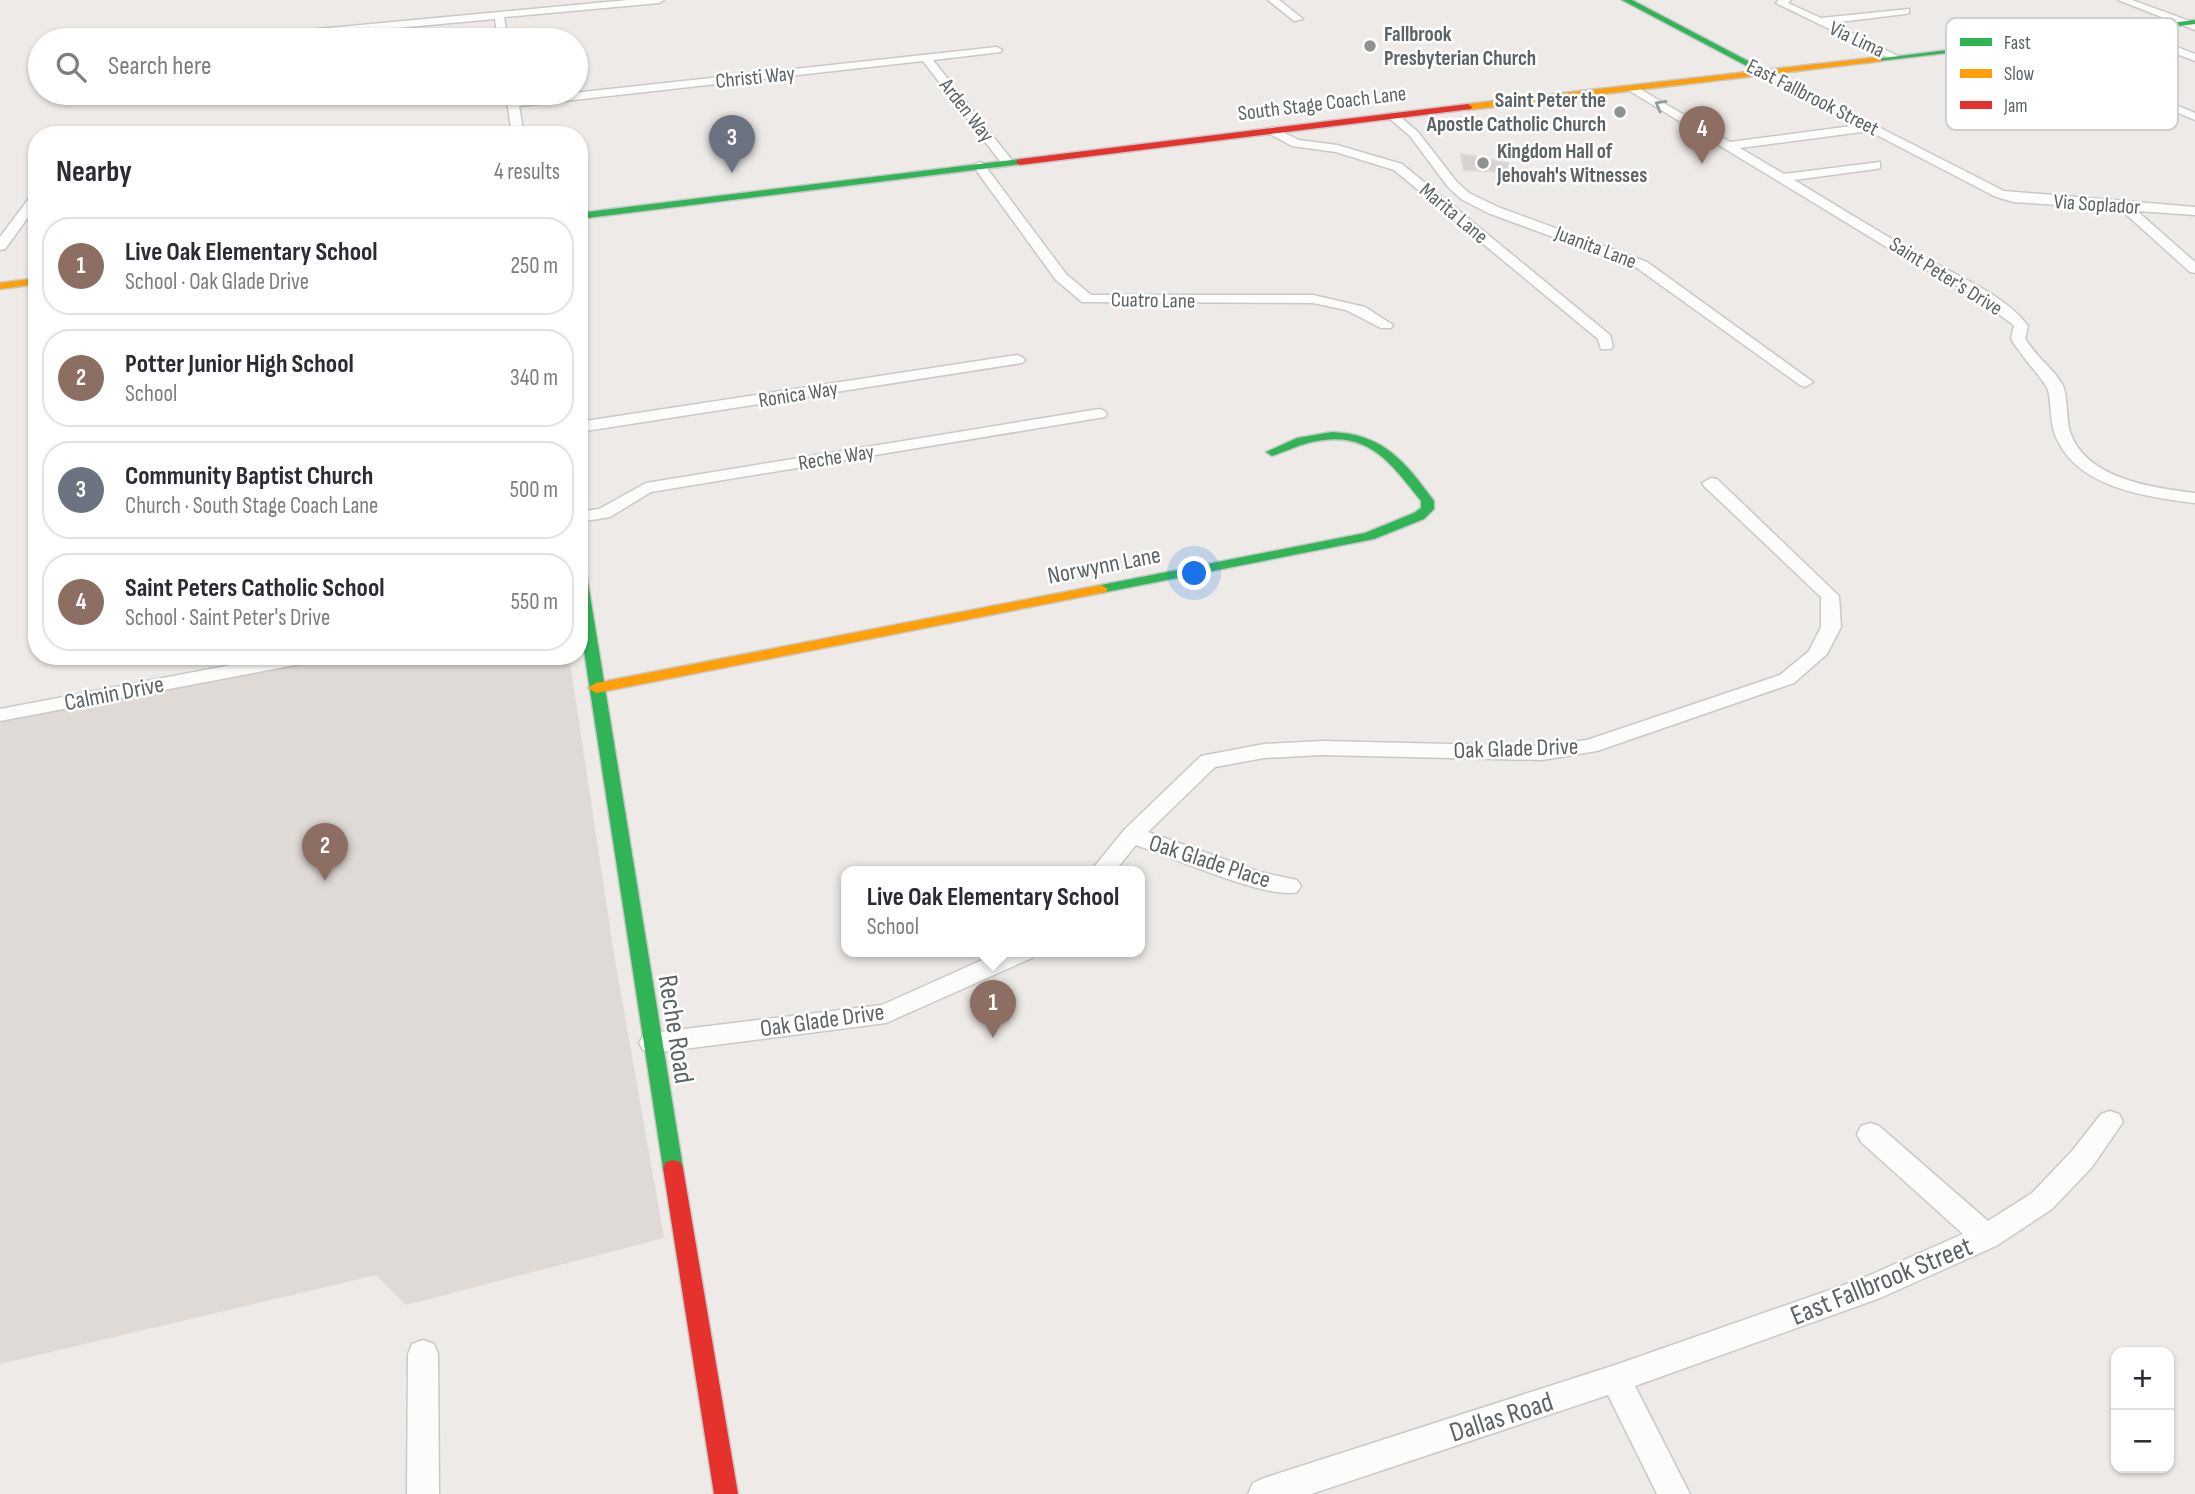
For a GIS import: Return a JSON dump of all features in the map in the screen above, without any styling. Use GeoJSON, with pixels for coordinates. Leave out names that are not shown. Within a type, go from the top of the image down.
{"type":"FeatureCollection","features":[{"type":"Feature","properties":{"kind":"main road","name":"East Fallbrook Street"},"geometry":{"type":"LineString","coordinates":[[1626,0],[1765,72]]}},
{"type":"Feature","properties":{"kind":"main road","name":"South Stage Coach Lane"},"geometry":{"type":"LineString","coordinates":[[588,215],[1007,162],[1946,51]]}},
{"type":"Feature","properties":{"kind":"main road"},"geometry":{"type":"LineString","coordinates":[[0,286],[28,282]]}},
{"type":"Feature","properties":{"kind":"main road","name":"Norwynn Lane"},"geometry":{"type":"LineString","coordinates":[[596,688],[1369,536],[1419,516],[1427,509],[1428,501],[1389,455],[1355,438],[1328,434],[1294,440],[1272,452]]}},
{"type":"Feature","properties":{"kind":"main road","name":"Reche Road"},"geometry":{"type":"LineString","coordinates":[[588,642],[726,1494]]}},
{"type":"Feature","properties":{"kind":"street"},"geometry":{"type":"LineString","coordinates":[[361,28],[659,0]]}},
{"type":"Feature","properties":{"kind":"street"},"geometry":{"type":"LineString","coordinates":[[1273,0],[1298,19]]}},
{"type":"Feature","properties":{"kind":"street","name":"Via Lima"},"geometry":{"type":"LineString","coordinates":[[1786,0],[1781,3],[1895,57]]}},
{"type":"Feature","properties":{"kind":"street"},"geometry":{"type":"LineString","coordinates":[[2123,0],[2175,18]]}},
{"type":"Feature","properties":{"kind":"street","name":"Via Lima"},"geometry":{"type":"LineString","coordinates":[[1819,21],[1905,11]]}},
{"type":"Feature","properties":{"kind":"street"},"geometry":{"type":"LineString","coordinates":[[499,15],[501,28]]}},
{"type":"Feature","properties":{"kind":"street","name":"Christi Way"},"geometry":{"type":"LineString","coordinates":[[588,91],[997,50]]}},
{"type":"Feature","properties":{"kind":"street"},"geometry":{"type":"LineString","coordinates":[[2178,51],[2195,58]]}},
{"type":"Feature","properties":{"kind":"street","name":"Arden Way"},"geometry":{"type":"LineString","coordinates":[[926,58],[1007,162]]}},
{"type":"Feature","properties":{"kind":"street","name":"East Fallbrook Street"},"geometry":{"type":"LineString","coordinates":[[1765,72],[2000,194]]}},
{"type":"Feature","properties":{"kind":"street","name":"Saint Peter's Drive"},"geometry":{"type":"LineString","coordinates":[[1631,88],[1916,259],[1970,287],[2017,320],[2021,327],[2018,338],[2025,352],[2056,387],[2056,404],[2065,442],[2086,464],[2132,487],[2195,498]]}},
{"type":"Feature","properties":{"kind":"street"},"geometry":{"type":"LineString","coordinates":[[512,105],[516,126]]}},
{"type":"Feature","properties":{"kind":"street"},"geometry":{"type":"LineString","coordinates":[[2178,110],[2195,117]]}},
{"type":"Feature","properties":{"kind":"street","name":"Juanita Lane"},"geometry":{"type":"LineString","coordinates":[[1393,116],[1414,134],[1452,184],[1465,196],[1643,265],[1805,382]]}},
{"type":"Feature","properties":{"kind":"street"},"geometry":{"type":"LineString","coordinates":[[1730,146],[1871,127]]}},
{"type":"Feature","properties":{"kind":"street","name":"Marita Lane"},"geometry":{"type":"LineString","coordinates":[[1272,131],[1296,142],[1370,157],[1398,167],[1605,338],[1606,346]]}},
{"type":"Feature","properties":{"kind":"street"},"geometry":{"type":"LineString","coordinates":[[1784,178],[1876,165]]}},
{"type":"Feature","properties":{"kind":"street","name":"Cuatro Lane"},"geometry":{"type":"LineString","coordinates":[[979,166],[1061,277],[1087,299],[1313,299],[1344,304],[1374,315],[1386,325]]}},
{"type":"Feature","properties":{"kind":"street","name":"Via Soplador"},"geometry":{"type":"LineString","coordinates":[[2000,194],[2014,198],[2195,211]]}},
{"type":"Feature","properties":{"kind":"street"},"geometry":{"type":"LineString","coordinates":[[2125,207],[2195,269]]}},
{"type":"Feature","properties":{"kind":"street"},"geometry":{"type":"LineString","coordinates":[[0,246],[28,208]]}},
{"type":"Feature","properties":{"kind":"street","name":"Ronica Way"},"geometry":{"type":"LineString","coordinates":[[588,426],[1017,360]]}},
{"type":"Feature","properties":{"kind":"street","name":"Reche Way"},"geometry":{"type":"LineString","coordinates":[[588,516],[604,513],[646,488],[1099,414]]}},
{"type":"Feature","properties":{"kind":"street","name":"Oak Glade Drive"},"geometry":{"type":"LineString","coordinates":[[1106,866],[1132,835],[1209,761],[1264,751],[1322,748],[1542,753],[1590,746],[1787,679],[1817,654],[1831,628],[1830,596],[1711,483]]}},
{"type":"Feature","properties":{"kind":"street","name":"Calmin Drive"},"geometry":{"type":"LineString","coordinates":[[0,715],[264,665]]}},
{"type":"Feature","properties":{"kind":"street","name":"Oak Glade Place"},"geometry":{"type":"LineString","coordinates":[[1132,835],[1256,879],[1289,886]]}},
{"type":"Feature","properties":{"kind":"street","name":"Oak Glade Drive"},"geometry":{"type":"LineString","coordinates":[[652,1043],[887,1014],[1012,957]]}},
{"type":"Feature","properties":{"kind":"street","name":"East Fallbrook Street"},"geometry":{"type":"LineString","coordinates":[[1615,1379],[1870,1289],[1986,1237],[2042,1201],[2082,1159],[2110,1122]]}},
{"type":"Feature","properties":{"kind":"street"},"geometry":{"type":"LineString","coordinates":[[1870,1134],[1986,1237]]}},
{"type":"Feature","properties":{"kind":"street"},"geometry":{"type":"LineString","coordinates":[[423,1354],[423,1494]]}},
{"type":"Feature","properties":{"kind":"street"},"geometry":{"type":"LineString","coordinates":[[1615,1379],[1674,1494]]}},
{"type":"Feature","properties":{"kind":"street","name":"Dallas Road"},"geometry":{"type":"LineString","coordinates":[[1264,1494],[1615,1379]]}},
{"type":"Feature","properties":{"kind":"shaded area"},"geometry":{"type":"Polygon","coordinates":[[[294,665],[570,665],[614,954],[664,1238],[406,1305],[376,1275],[0,1364],[0,720],[294,665]]]}},
{"type":"Feature","properties":{"kind":"building","name":"Kingdom Hall of Jehovah's Witnesses"},"geometry":{"type":"Polygon","coordinates":[[[1461,154],[1508,163],[1507,172],[1464,170],[1461,154]]]}},
{"type":"Feature","properties":{"kind":"traffic: fast"},"geometry":{"type":"LineString","coordinates":[[1626,0],[1765,72]]}},
{"type":"Feature","properties":{"kind":"traffic: fast"},"geometry":{"type":"LineString","coordinates":[[2178,24],[2195,22]]}},
{"type":"Feature","properties":{"kind":"traffic: fast"},"geometry":{"type":"LineString","coordinates":[[1879,59],[1946,51]]}},
{"type":"Feature","properties":{"kind":"traffic: fast"},"geometry":{"type":"LineString","coordinates":[[588,215],[1020,162]]}},
{"type":"Feature","properties":{"kind":"traffic: fast"},"geometry":{"type":"LineString","coordinates":[[1101,589],[1369,536],[1419,516],[1427,509],[1428,501],[1400,466],[1389,455],[1362,439],[1332,435],[1317,437],[1272,452]]}},
{"type":"Feature","properties":{"kind":"traffic: fast"},"geometry":{"type":"LineString","coordinates":[[588,628],[673,1168]]}},
{"type":"Feature","properties":{"kind":"traffic: slow"},"geometry":{"type":"LineString","coordinates":[[1468,107],[1879,59]]}},
{"type":"Feature","properties":{"kind":"traffic: slow"},"geometry":{"type":"LineString","coordinates":[[0,286],[28,282]]}},
{"type":"Feature","properties":{"kind":"traffic: slow"},"geometry":{"type":"LineString","coordinates":[[596,688],[1101,589]]}},
{"type":"Feature","properties":{"kind":"traffic: jam"},"geometry":{"type":"LineString","coordinates":[[1020,162],[1468,107]]}},
{"type":"Feature","properties":{"kind":"traffic: jam"},"geometry":{"type":"LineString","coordinates":[[673,1168],[726,1494]]}},
{"type":"Feature","properties":{"kind":"place","name":"Fallbrook Presbyterian Church"},"geometry":{"type":"Point","coordinates":[1370,46]}},
{"type":"Feature","properties":{"kind":"place","name":"Saint Peter the Apostle Catholic Church"},"geometry":{"type":"Point","coordinates":[1620,112]}},
{"type":"Feature","properties":{"kind":"place","name":"Kingdom Hall of Jehovah's Witnesses"},"geometry":{"type":"Point","coordinates":[1483,163]}},
{"type":"Feature","properties":{"kind":"place","name":"Saint Peters Catholic School"},"geometry":{"type":"Point","coordinates":[1702,164]}},
{"type":"Feature","properties":{"kind":"place","name":"Community Baptist Church"},"geometry":{"type":"Point","coordinates":[732,173]}},
{"type":"Feature","properties":{"kind":"place","name":"Potter Junior High School"},"geometry":{"type":"Point","coordinates":[325,881]}},
{"type":"Feature","properties":{"kind":"place","name":"Live Oak Elementary School"},"geometry":{"type":"Point","coordinates":[993,1038]}}]}
